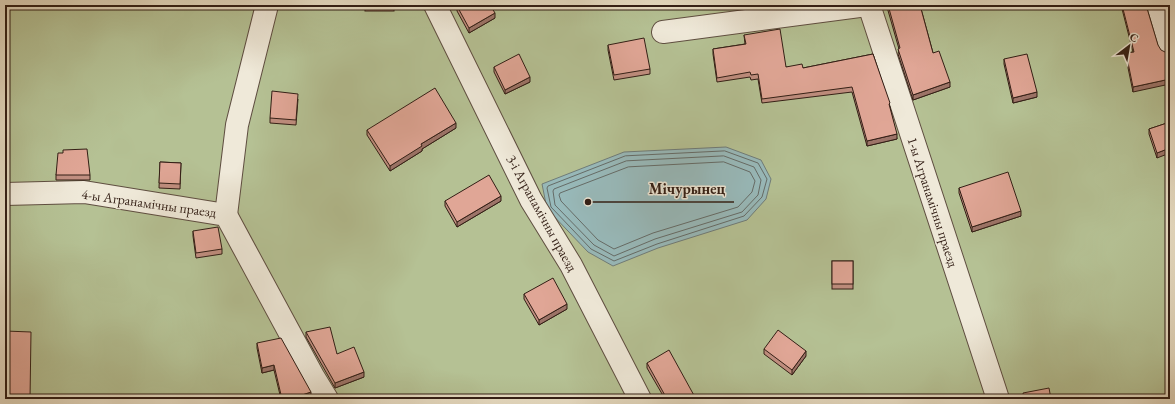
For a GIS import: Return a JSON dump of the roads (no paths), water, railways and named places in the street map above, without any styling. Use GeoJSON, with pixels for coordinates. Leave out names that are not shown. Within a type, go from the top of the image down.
{"type":"FeatureCollection","features":[{"type":"Feature","properties":{"kind":"lane"},"geometry":{"type":"LineString","coordinates":[[226,215],[237,125],[268,5]]}},
{"type":"Feature","properties":{"kind":"lane","name":"3-і Агранамічны праезд"},"geometry":{"type":"LineString","coordinates":[[435,5],[531,200],[572,265],[640,399]]}},
{"type":"Feature","properties":{"kind":"lane"},"geometry":{"type":"LineString","coordinates":[[663,32],[868,5]]}},
{"type":"Feature","properties":{"kind":"lane","name":"1-ы Агранамічны праезд"},"geometry":{"type":"LineString","coordinates":[[868,5],[998,399]]}},
{"type":"Feature","properties":{"kind":"lane"},"geometry":{"type":"LineString","coordinates":[[1158,5],[1170,46]]}},
{"type":"Feature","properties":{"kind":"lane","name":"4-ы Агранамічны праезд"},"geometry":{"type":"LineString","coordinates":[[5,194],[84,192],[226,215],[313,376],[327,399]]}},
{"type":"Feature","properties":{"kind":"water"},"geometry":{"type":"Polygon","coordinates":[[[726,147],[761,160],[771,179],[766,199],[747,220],[658,248],[613,266],[588,252],[547,209],[542,184],[624,152],[726,147]]]}},
{"type":"Feature","properties":{"kind":"place","name":"Мічурынец"},"geometry":{"type":"Point","coordinates":[588,202]}}]}
